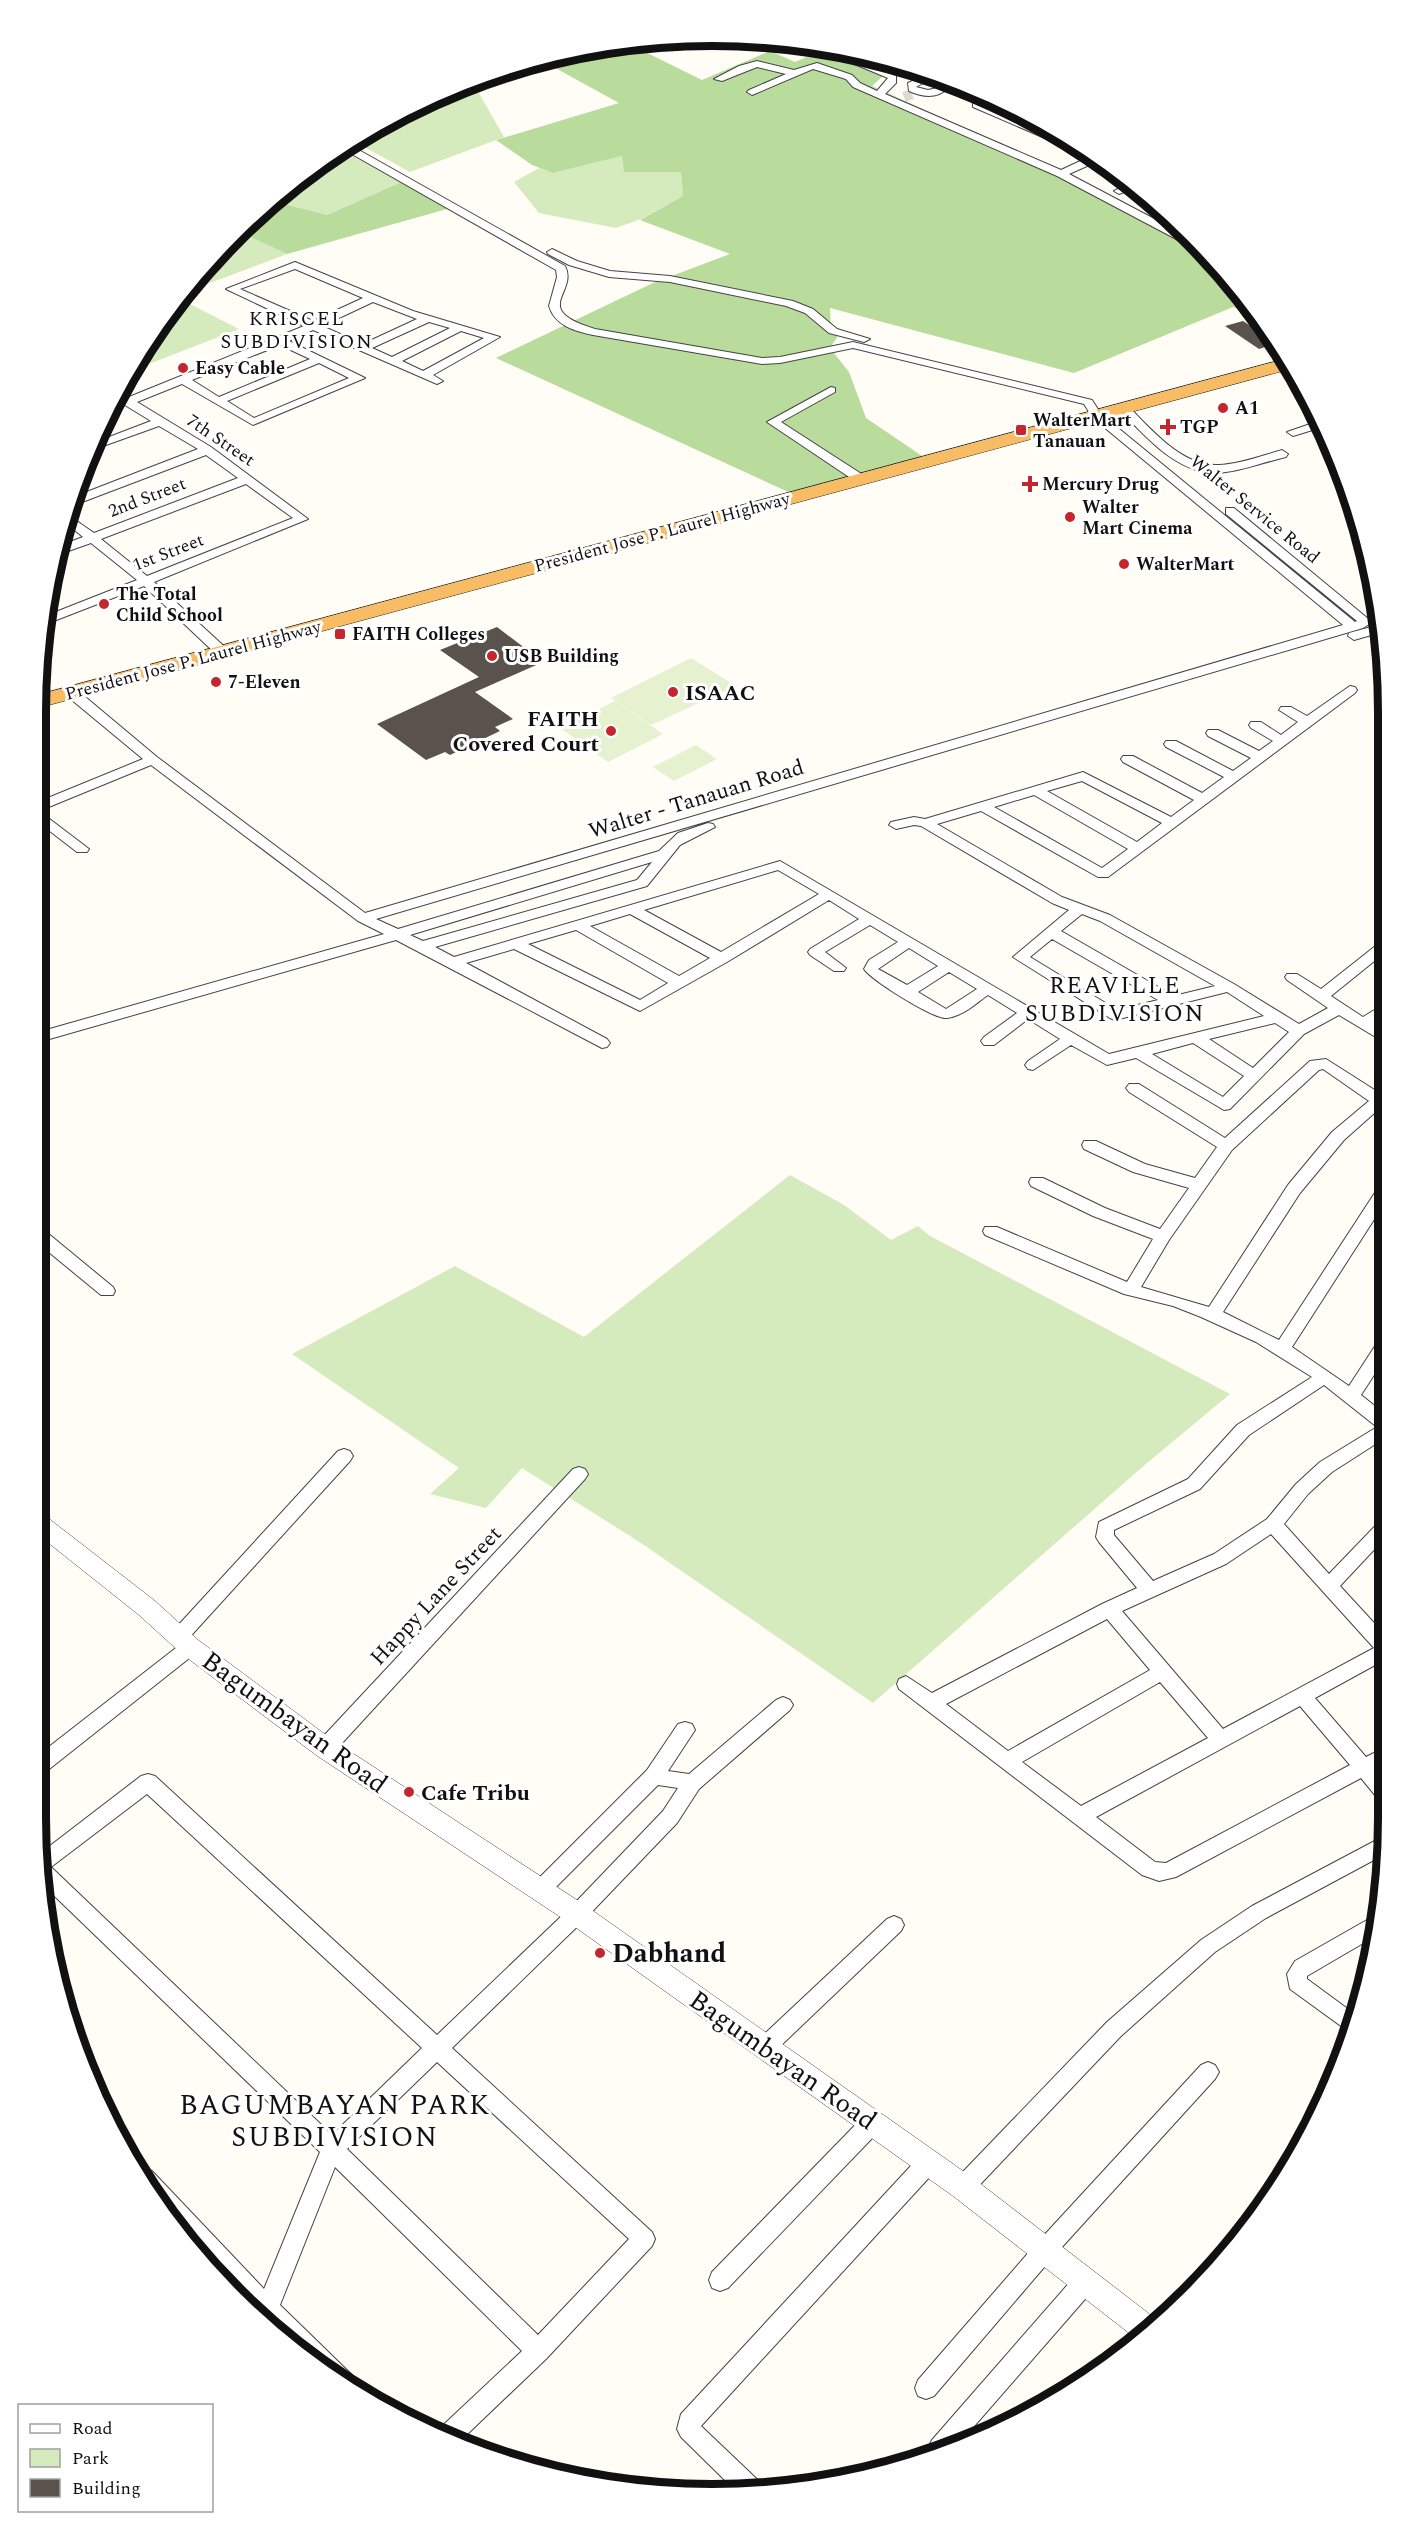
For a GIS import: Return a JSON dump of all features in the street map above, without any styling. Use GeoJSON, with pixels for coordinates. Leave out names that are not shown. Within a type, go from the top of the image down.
{"type":"FeatureCollection","features":[{"type":"Feature","properties":{"kind":"highway","name":"President Jose P. Laurel Highway"},"geometry":{"type":"LineString","coordinates":[[47,700],[860,478],[1110,415],[1280,366]]}},
{"type":"Feature","properties":{"kind":"street"},"geometry":{"type":"LineString","coordinates":[[719,79],[753,63],[762,62],[796,74]]}},
{"type":"Feature","properties":{"kind":"street"},"geometry":{"type":"LineString","coordinates":[[861,63],[893,77],[891,83],[878,94]]}},
{"type":"Feature","properties":{"kind":"street"},"geometry":{"type":"LineString","coordinates":[[752,92],[817,66],[849,77],[856,85],[878,94],[907,96],[934,93],[943,88]]}},
{"type":"Feature","properties":{"kind":"street"},"geometry":{"type":"LineString","coordinates":[[907,96],[911,85],[920,80]]}},
{"type":"Feature","properties":{"kind":"street"},"geometry":{"type":"LineString","coordinates":[[907,96],[1176,235]]}},
{"type":"Feature","properties":{"kind":"street"},"geometry":{"type":"LineString","coordinates":[[980,103],[976,105],[1023,124]]}},
{"type":"Feature","properties":{"kind":"street"},"geometry":{"type":"LineString","coordinates":[[363,146],[573,263],[609,274],[670,279],[789,303],[809,311],[833,331],[856,341],[1088,402],[1199,467],[1212,469],[1282,454]]}},
{"type":"Feature","properties":{"kind":"street"},"geometry":{"type":"LineString","coordinates":[[358,153],[369,149]]}},
{"type":"Feature","properties":{"kind":"street"},"geometry":{"type":"LineString","coordinates":[[354,151],[561,268]]}},
{"type":"Feature","properties":{"kind":"street"},"geometry":{"type":"LineString","coordinates":[[1061,174],[1086,162]]}},
{"type":"Feature","properties":{"kind":"street"},"geometry":{"type":"LineString","coordinates":[[561,268],[573,263]]}},
{"type":"Feature","properties":{"kind":"street"},"geometry":{"type":"LineString","coordinates":[[424,375],[494,336],[426,319],[295,265],[231,289],[437,381]]}},
{"type":"Feature","properties":{"kind":"street"},"geometry":{"type":"LineString","coordinates":[[561,268],[562,279],[556,292],[554,307],[558,317],[570,325],[593,332],[762,361],[780,360],[856,341]]}},
{"type":"Feature","properties":{"kind":"street"},"geometry":{"type":"LineString","coordinates":[[126,398],[183,380],[280,342],[374,297]]}},
{"type":"Feature","properties":{"kind":"street"},"geometry":{"type":"LineString","coordinates":[[363,348],[426,319]]}},
{"type":"Feature","properties":{"kind":"street"},"geometry":{"type":"LineString","coordinates":[[393,361],[460,327]]}},
{"type":"Feature","properties":{"kind":"street"},"geometry":{"type":"LineString","coordinates":[[183,380],[253,422],[359,378],[280,342]]}},
{"type":"Feature","properties":{"kind":"street"},"geometry":{"type":"LineString","coordinates":[[218,401],[320,359]]}},
{"type":"Feature","properties":{"kind":"street"},"geometry":{"type":"LineString","coordinates":[[831,390],[773,422],[860,478]]}},
{"type":"Feature","properties":{"kind":"street","name":"7th Street"},"geometry":{"type":"LineString","coordinates":[[124,401],[207,450],[302,519]]}},
{"type":"Feature","properties":{"kind":"street","name":"Walter Service Road"},"geometry":{"type":"LineString","coordinates":[[1042,718],[1352,626],[1110,415]]}},
{"type":"Feature","properties":{"kind":"street"},"geometry":{"type":"LineString","coordinates":[[103,443],[159,422]]}},
{"type":"Feature","properties":{"kind":"street"},"geometry":{"type":"LineString","coordinates":[[1293,432],[1313,426]]}},
{"type":"Feature","properties":{"kind":"street"},"geometry":{"type":"LineString","coordinates":[[82,498],[207,450]]}},
{"type":"Feature","properties":{"kind":"street","name":"2nd Street"},"geometry":{"type":"LineString","coordinates":[[67,548],[247,479]]}},
{"type":"Feature","properties":{"kind":"street","name":"1st Street"},"geometry":{"type":"LineString","coordinates":[[53,617],[302,519]]}},
{"type":"Feature","properties":{"kind":"street"},"geometry":{"type":"LineString","coordinates":[[74,524],[145,580],[222,652]]}},
{"type":"Feature","properties":{"kind":"street"},"geometry":{"type":"LineString","coordinates":[[420,947],[642,883],[651,875],[670,846],[681,837],[698,830],[1373,631]]}},
{"type":"Feature","properties":{"kind":"street"},"geometry":{"type":"LineString","coordinates":[[983,806],[1103,874],[1350,690]]}},
{"type":"Feature","properties":{"kind":"street"},"geometry":{"type":"LineString","coordinates":[[72,693],[152,760],[363,918],[453,962],[602,1043]]}},
{"type":"Feature","properties":{"kind":"street"},"geometry":{"type":"LineString","coordinates":[[1286,710],[1308,722]]}},
{"type":"Feature","properties":{"kind":"street","name":"Walter - Tanauan Road"},"geometry":{"type":"LineString","coordinates":[[363,918],[1042,718]]}},
{"type":"Feature","properties":{"kind":"street"},"geometry":{"type":"LineString","coordinates":[[1256,725],[1282,741]]}},
{"type":"Feature","properties":{"kind":"street"},"geometry":{"type":"LineString","coordinates":[[1213,733],[1260,758]]}},
{"type":"Feature","properties":{"kind":"street"},"geometry":{"type":"LineString","coordinates":[[1171,744],[1234,777]]}},
{"type":"Feature","properties":{"kind":"street"},"geometry":{"type":"LineString","coordinates":[[1128,759],[1204,800]]}},
{"type":"Feature","properties":{"kind":"street"},"geometry":{"type":"LineString","coordinates":[[46,804],[152,760]]}},
{"type":"Feature","properties":{"kind":"street"},"geometry":{"type":"LineString","coordinates":[[925,823],[1083,776],[1173,823]]}},
{"type":"Feature","properties":{"kind":"street"},"geometry":{"type":"LineString","coordinates":[[1035,790],[1138,849]]}},
{"type":"Feature","properties":{"kind":"street"},"geometry":{"type":"LineString","coordinates":[[46,820],[82,849]]}},
{"type":"Feature","properties":{"kind":"street"},"geometry":{"type":"LineString","coordinates":[[896,825],[914,821],[925,823],[1057,900],[1105,918],[1229,987],[1299,1031]]}},
{"type":"Feature","properties":{"kind":"street"},"geometry":{"type":"LineString","coordinates":[[46,1035],[396,935],[503,901],[666,854]]}},
{"type":"Feature","properties":{"kind":"street"},"geometry":{"type":"LineString","coordinates":[[453,962],[780,865],[1107,1060],[1278,1017]]}},
{"type":"Feature","properties":{"kind":"street"},"geometry":{"type":"LineString","coordinates":[[516,944],[640,1006],[828,895]]}},
{"type":"Feature","properties":{"kind":"street"},"geometry":{"type":"LineString","coordinates":[[631,909],[722,959]]}},
{"type":"Feature","properties":{"kind":"street"},"geometry":{"type":"LineString","coordinates":[[1079,909],[1020,957],[1116,1015],[1229,987]]}},
{"type":"Feature","properties":{"kind":"street"},"geometry":{"type":"LineString","coordinates":[[839,968],[815,952],[869,919]]}},
{"type":"Feature","properties":{"kind":"street"},"geometry":{"type":"LineString","coordinates":[[577,925],[680,984]]}},
{"type":"Feature","properties":{"kind":"street"},"geometry":{"type":"LineString","coordinates":[[1051,932],[1172,1001]]}},
{"type":"Feature","properties":{"kind":"street"},"geometry":{"type":"LineString","coordinates":[[908,942],[874,963],[871,969],[877,976],[940,1013],[949,1014],[987,989]]}},
{"type":"Feature","properties":{"kind":"street"},"geometry":{"type":"LineString","coordinates":[[1321,996],[1378,951]]}},
{"type":"Feature","properties":{"kind":"street"},"geometry":{"type":"LineString","coordinates":[[905,993],[949,966]]}},
{"type":"Feature","properties":{"kind":"street"},"geometry":{"type":"LineString","coordinates":[[1292,977],[1378,1033]]}},
{"type":"Feature","properties":{"kind":"street"},"geometry":{"type":"LineString","coordinates":[[1138,1053],[1224,1106],[1299,1031],[1339,1008]]}},
{"type":"Feature","properties":{"kind":"street"},"geometry":{"type":"LineString","coordinates":[[989,1041],[1026,1012]]}},
{"type":"Feature","properties":{"kind":"street"},"geometry":{"type":"LineString","coordinates":[[1363,1024],[1378,1014]]}},
{"type":"Feature","properties":{"kind":"street"},"geometry":{"type":"LineString","coordinates":[[1196,1038],[1254,1076]]}},
{"type":"Feature","properties":{"kind":"street"},"geometry":{"type":"LineString","coordinates":[[1034,1065],[1070,1039]]}},
{"type":"Feature","properties":{"kind":"street"},"geometry":{"type":"LineString","coordinates":[[1130,1290],[1163,1236],[1226,1146],[1315,1065],[1326,1064],[1378,1101]]}},
{"type":"Feature","properties":{"kind":"street"},"geometry":{"type":"LineString","coordinates":[[1134,1088],[1226,1146]]}},
{"type":"Feature","properties":{"kind":"street"},"geometry":{"type":"LineString","coordinates":[[1213,1314],[1294,1189],[1338,1136],[1378,1105]]}},
{"type":"Feature","properties":{"kind":"street"},"geometry":{"type":"LineString","coordinates":[[1090,1144],[1139,1168],[1199,1185]]}},
{"type":"Feature","properties":{"kind":"street"},"geometry":{"type":"LineString","coordinates":[[1037,1182],[1099,1212],[1163,1236]]}},
{"type":"Feature","properties":{"kind":"street"},"geometry":{"type":"LineString","coordinates":[[1282,1349],[1378,1201]]}},
{"type":"Feature","properties":{"kind":"street"},"geometry":{"type":"LineString","coordinates":[[991,1231],[1130,1290],[1176,1301],[1213,1314],[1282,1349],[1352,1395],[1378,1418]]}},
{"type":"Feature","properties":{"kind":"street"},"geometry":{"type":"LineString","coordinates":[[46,1241],[107,1291]]}},
{"type":"Feature","properties":{"kind":"street"},"geometry":{"type":"LineString","coordinates":[[1352,1395],[1378,1355]]}},
{"type":"Feature","properties":{"kind":"street"},"geometry":{"type":"LineString","coordinates":[[1150,1591],[1105,1537],[1105,1527],[1194,1484],[1244,1430],[1324,1377]]}},
{"type":"Feature","properties":{"kind":"street"},"geometry":{"type":"LineString","coordinates":[[931,1703],[1109,1609],[1220,1559],[1273,1524],[1302,1489],[1326,1467],[1378,1434]]}},
{"type":"Feature","properties":{"kind":"street"},"geometry":{"type":"LineString","coordinates":[[46,1760],[185,1642],[345,1456]]}},
{"type":"Feature","properties":{"kind":"street","name":"Happy Lane Street"},"geometry":{"type":"LineString","coordinates":[[325,1748],[579,1474]]}},
{"type":"Feature","properties":{"kind":"street"},"geometry":{"type":"LineString","coordinates":[[1273,1524],[1378,1640]]}},
{"type":"Feature","properties":{"kind":"street","name":"Bagumbayan Road"},"geometry":{"type":"LineString","coordinates":[[46,1529],[147,1608],[185,1642],[325,1748],[576,1914],[963,2187],[1142,2326]]}},
{"type":"Feature","properties":{"kind":"street"},"geometry":{"type":"LineString","coordinates":[[1329,1586],[1378,1534]]}},
{"type":"Feature","properties":{"kind":"street"},"geometry":{"type":"LineString","coordinates":[[1109,1609],[1221,1740]]}},
{"type":"Feature","properties":{"kind":"street"},"geometry":{"type":"LineString","coordinates":[[1080,1816],[1378,1653]]}},
{"type":"Feature","properties":{"kind":"street"},"geometry":{"type":"LineString","coordinates":[[1007,1761],[1163,1671]]}},
{"type":"Feature","properties":{"kind":"street"},"geometry":{"type":"LineString","coordinates":[[906,1684],[1149,1869],[1159,1872],[1169,1871],[1378,1759]]}},
{"type":"Feature","properties":{"kind":"street"},"geometry":{"type":"LineString","coordinates":[[1302,1696],[1378,1784]]}},
{"type":"Feature","properties":{"kind":"street"},"geometry":{"type":"LineString","coordinates":[[264,2310],[332,2149],[576,1914],[670,1817],[692,1783],[783,1705]]}},
{"type":"Feature","properties":{"kind":"street"},"geometry":{"type":"LineString","coordinates":[[540,1890],[654,1776],[685,1730]]}},
{"type":"Feature","properties":{"kind":"street"},"geometry":{"type":"LineString","coordinates":[[654,1776],[692,1783]]}},
{"type":"Feature","properties":{"kind":"street"},"geometry":{"type":"LineString","coordinates":[[48,1859],[148,1782],[644,2239],[538,2351],[453,2431]]}},
{"type":"Feature","properties":{"kind":"street"},"geometry":{"type":"LineString","coordinates":[[963,2187],[1114,2029],[1208,1946],[1259,1912],[1377,1848]]}},
{"type":"Feature","properties":{"kind":"street"},"geometry":{"type":"LineString","coordinates":[[50,1878],[332,2149],[538,2351]]}},
{"type":"Feature","properties":{"kind":"street"},"geometry":{"type":"LineString","coordinates":[[765,2047],[894,1925]]}},
{"type":"Feature","properties":{"kind":"street"},"geometry":{"type":"LineString","coordinates":[[1346,2018],[1297,1983],[1297,1974],[1302,1967],[1368,1929]]}},
{"type":"Feature","properties":{"kind":"street"},"geometry":{"type":"LineString","coordinates":[[926,2388],[1044,2251],[1208,2072]]}},
{"type":"Feature","properties":{"kind":"street"},"geometry":{"type":"LineString","coordinates":[[720,2280],[872,2123]]}},
{"type":"Feature","properties":{"kind":"street"},"geometry":{"type":"LineString","coordinates":[[744,2483],[697,2439],[689,2429],[689,2422],[928,2163]]}},
{"type":"Feature","properties":{"kind":"street"},"geometry":{"type":"LineString","coordinates":[[184,2224],[249,2296]]}},
{"type":"Feature","properties":{"kind":"street"},"geometry":{"type":"LineString","coordinates":[[947,2440],[1085,2282]]}},
{"type":"Feature","properties":{"kind":"green space"},"geometry":{"type":"Polygon","coordinates":[[[642,50],[702,80],[770,51],[795,62],[813,54],[840,59],[883,76],[872,86],[1096,188],[1165,224],[1212,273],[1243,311],[1233,307],[1074,373],[830,308],[831,329],[840,333],[830,348],[849,372],[866,418],[928,460],[797,496],[496,358],[653,283],[730,254],[640,220],[683,196],[681,172],[624,172],[622,156],[553,173],[532,165],[496,140],[619,103],[552,66],[582,59],[642,50]]]}},
{"type":"Feature","properties":{"kind":"green space"},"geometry":{"type":"Polygon","coordinates":[[[477,90],[504,137],[410,172],[363,146],[418,115],[477,90]]]}},
{"type":"Feature","properties":{"kind":"green space"},"geometry":{"type":"Polygon","coordinates":[[[354,151],[406,180],[327,215],[283,204],[354,151]]]}},
{"type":"Feature","properties":{"kind":"green space"},"geometry":{"type":"Polygon","coordinates":[[[622,156],[681,172],[683,196],[641,219],[616,228],[539,213],[514,182],[539,168],[553,173],[622,156]]]}},
{"type":"Feature","properties":{"kind":"green space"},"geometry":{"type":"Polygon","coordinates":[[[406,180],[454,207],[287,254],[247,235],[283,204],[327,215],[406,180]]]}},
{"type":"Feature","properties":{"kind":"green space"},"geometry":{"type":"Polygon","coordinates":[[[247,235],[287,254],[201,286],[247,235]]]}},
{"type":"Feature","properties":{"kind":"green space"},"geometry":{"type":"Polygon","coordinates":[[[187,303],[239,329],[149,364],[146,362],[159,342],[187,303]]]}},
{"type":"Feature","properties":{"kind":"green space","name":"ISAAC"},"geometry":{"type":"Polygon","coordinates":[[[691,658],[736,686],[651,725],[611,698],[691,658]]]}},
{"type":"Feature","properties":{"kind":"green space","name":"FAITH Covered Court"},"geometry":{"type":"Polygon","coordinates":[[[615,701],[663,734],[608,762],[560,728],[615,701]]]}},
{"type":"Feature","properties":{"kind":"green space"},"geometry":{"type":"Polygon","coordinates":[[[696,745],[717,759],[674,781],[653,767],[696,745]]]}},
{"type":"Feature","properties":{"kind":"green space"},"geometry":{"type":"Polygon","coordinates":[[[790,1175],[844,1205],[891,1240],[918,1226],[930,1236],[1230,1394],[1147,1463],[873,1703],[638,1541],[522,1468],[486,1508],[430,1494],[459,1468],[292,1354],[455,1266],[584,1337],[790,1175]]]}},
{"type":"Feature","properties":{"kind":"building"},"geometry":{"type":"Polygon","coordinates":[[[1243,321],[1256,329],[1268,346],[1259,349],[1225,326],[1243,321]]]}},
{"type":"Feature","properties":{"kind":"building"},"geometry":{"type":"Polygon","coordinates":[[[497,627],[543,662],[475,692],[513,719],[495,727],[500,731],[450,755],[445,752],[426,760],[377,724],[479,677],[440,650],[497,627]]]}},
{"type":"Feature","properties":{"kind":"tunnel"},"geometry":{"type":"LineString","coordinates":[[904,97],[912,94]]}},
{"type":"Feature","properties":{"kind":"place","name":"Easy Cable"},"geometry":{"type":"Point","coordinates":[183,368]}},
{"type":"Feature","properties":{"kind":"place","name":"A1"},"geometry":{"type":"Point","coordinates":[1223,408]}},
{"type":"Feature","properties":{"kind":"place","name":"TGP"},"geometry":{"type":"Point","coordinates":[1168,427]}},
{"type":"Feature","properties":{"kind":"place","name":"WalterMart Tanauan"},"geometry":{"type":"Point","coordinates":[1021,430]}},
{"type":"Feature","properties":{"kind":"place","name":"Mercury Drug"},"geometry":{"type":"Point","coordinates":[1030,484]}},
{"type":"Feature","properties":{"kind":"place","name":"Walter Mart Cinema"},"geometry":{"type":"Point","coordinates":[1070,517]}},
{"type":"Feature","properties":{"kind":"place","name":"WalterMart"},"geometry":{"type":"Point","coordinates":[1124,564]}},
{"type":"Feature","properties":{"kind":"place","name":"The Total Child School"},"geometry":{"type":"Point","coordinates":[104,604]}},
{"type":"Feature","properties":{"kind":"place","name":"FAITH Colleges"},"geometry":{"type":"Point","coordinates":[340,634]}},
{"type":"Feature","properties":{"kind":"place","name":"USB Building"},"geometry":{"type":"Point","coordinates":[492,656]}},
{"type":"Feature","properties":{"kind":"place","name":"7-Eleven"},"geometry":{"type":"Point","coordinates":[216,682]}},
{"type":"Feature","properties":{"kind":"place","name":"ISAAC"},"geometry":{"type":"Point","coordinates":[673,692]}},
{"type":"Feature","properties":{"kind":"place","name":"FAITH Covered Court"},"geometry":{"type":"Point","coordinates":[611,731]}},
{"type":"Feature","properties":{"kind":"place","name":"Cafe Tribu"},"geometry":{"type":"Point","coordinates":[409,1792]}},
{"type":"Feature","properties":{"kind":"place","name":"Dabhand"},"geometry":{"type":"Point","coordinates":[600,1953]}},
{"type":"Feature","properties":{"kind":"district","name":"KRISCEL SUBDIVISION"},"geometry":{"type":"Point","coordinates":[297,330]}},
{"type":"Feature","properties":{"kind":"district","name":"REAVILLE SUBDIVISION"},"geometry":{"type":"Point","coordinates":[1115,999]}},
{"type":"Feature","properties":{"kind":"district","name":"BAGUMBAYAN PARK SUBDIVISION"},"geometry":{"type":"Point","coordinates":[335,2120]}}]}
